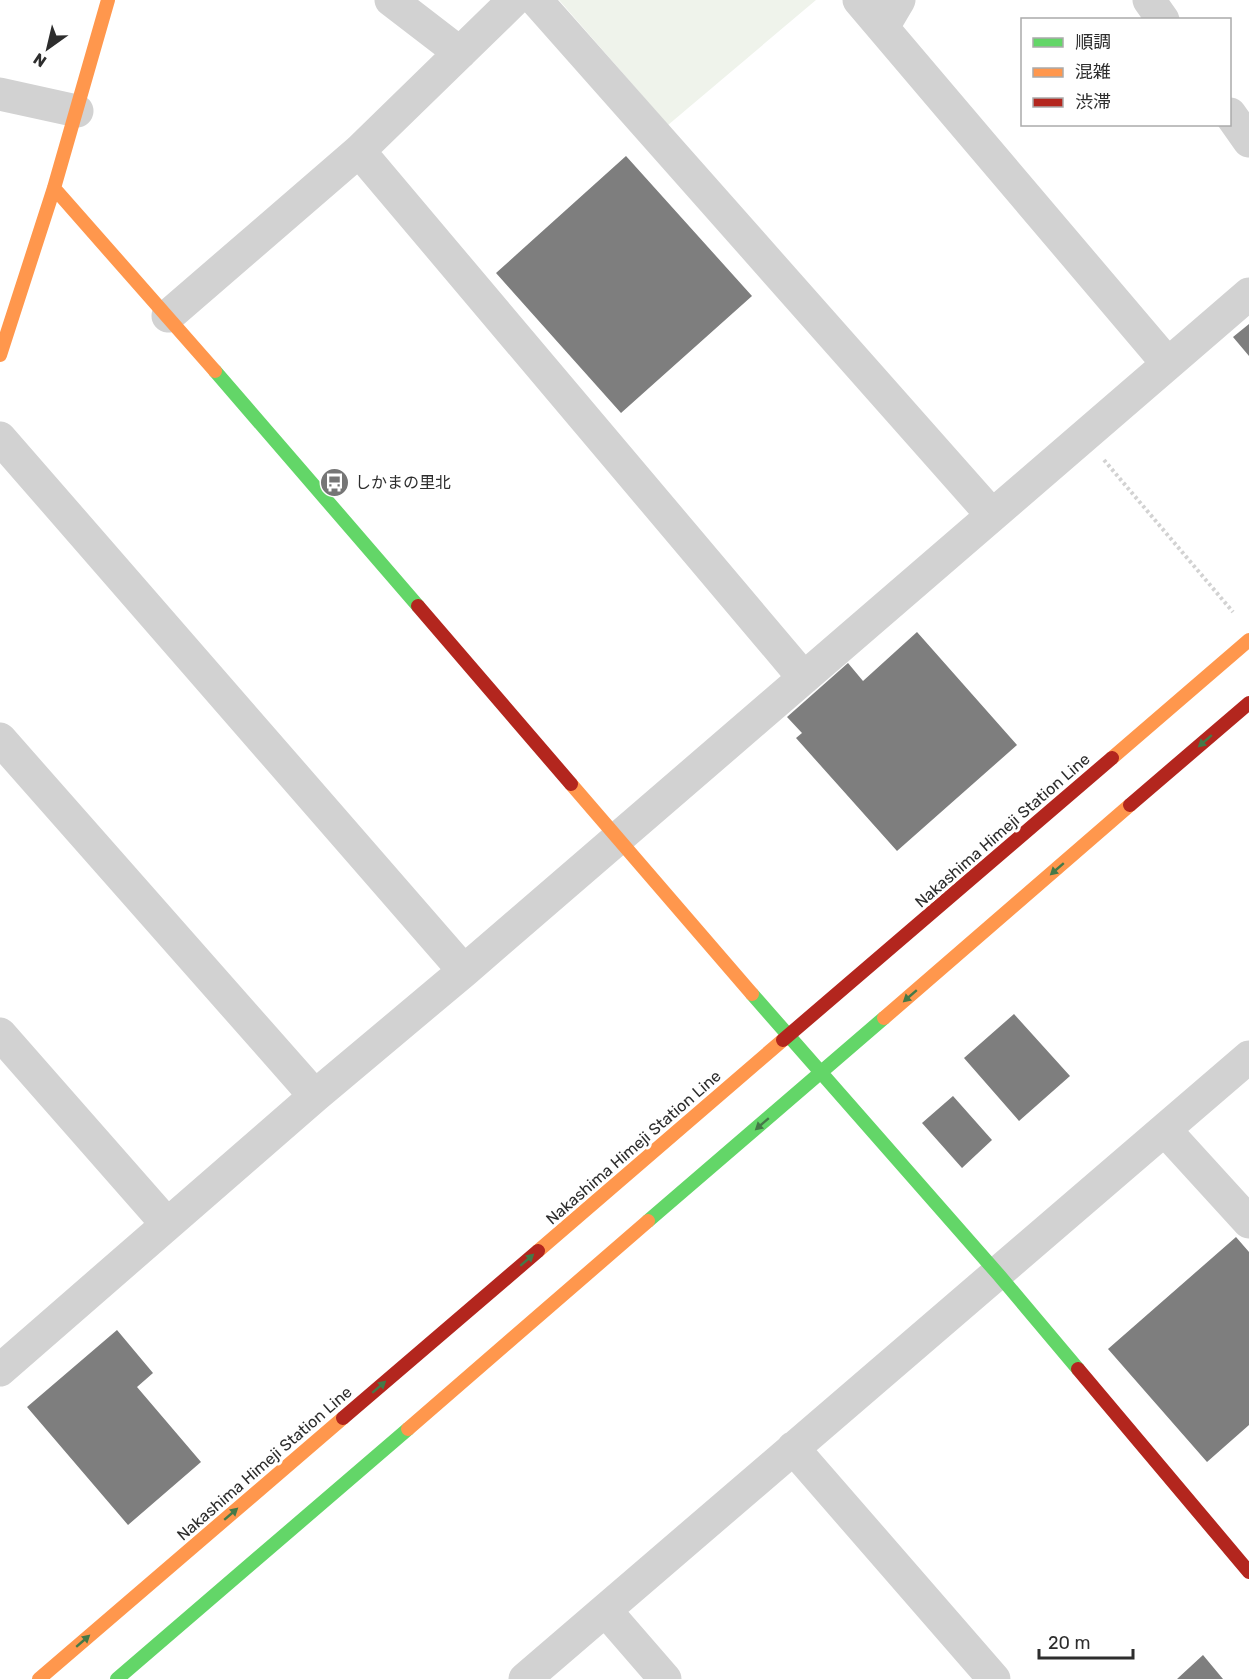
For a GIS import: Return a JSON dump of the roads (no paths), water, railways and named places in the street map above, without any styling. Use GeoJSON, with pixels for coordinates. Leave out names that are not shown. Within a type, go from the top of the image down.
{"type":"FeatureCollection","features":[{"type":"Feature","properties":{"kind":"main road"},"geometry":{"type":"LineString","coordinates":[[0,355],[54,188],[108,0]]}},
{"type":"Feature","properties":{"kind":"main road"},"geometry":{"type":"LineString","coordinates":[[54,188],[168,316],[787,1035],[998,1274],[1249,1572]]}},
{"type":"Feature","properties":{"kind":"main road","name":"Nakashima Himeji Station Line"},"geometry":{"type":"LineString","coordinates":[[39,1679],[1249,640]]}},
{"type":"Feature","properties":{"kind":"main road"},"geometry":{"type":"LineString","coordinates":[[117,1679],[1249,703]]}},
{"type":"Feature","properties":{"kind":"street"},"geometry":{"type":"LineString","coordinates":[[391,0],[460,53]]}},
{"type":"Feature","properties":{"kind":"street"},"geometry":{"type":"LineString","coordinates":[[168,316],[359,151],[514,0]]}},
{"type":"Feature","properties":{"kind":"street"},"geometry":{"type":"LineString","coordinates":[[536,0],[992,515]]}},
{"type":"Feature","properties":{"kind":"street"},"geometry":{"type":"LineString","coordinates":[[859,0],[891,14],[1168,364]]}},
{"type":"Feature","properties":{"kind":"street"},"geometry":{"type":"LineString","coordinates":[[1149,0],[1162,18]]}},
{"type":"Feature","properties":{"kind":"street"},"geometry":{"type":"LineString","coordinates":[[0,94],[77,111]]}},
{"type":"Feature","properties":{"kind":"street"},"geometry":{"type":"LineString","coordinates":[[1231,115],[1249,141]]}},
{"type":"Feature","properties":{"kind":"street"},"geometry":{"type":"LineString","coordinates":[[359,151],[804,678]]}},
{"type":"Feature","properties":{"kind":"street"},"geometry":{"type":"LineString","coordinates":[[2,1363],[315,1095],[464,971],[1249,294]]}},
{"type":"Feature","properties":{"kind":"street"},"geometry":{"type":"LineString","coordinates":[[0,438],[464,971]]}},
{"type":"Feature","properties":{"kind":"street"},"geometry":{"type":"LineString","coordinates":[[0,739],[315,1095]]}},
{"type":"Feature","properties":{"kind":"street"},"geometry":{"type":"LineString","coordinates":[[0,1034],[167,1224]]}},
{"type":"Feature","properties":{"kind":"street"},"geometry":{"type":"LineString","coordinates":[[525,1679],[1249,1057]]}},
{"type":"Feature","properties":{"kind":"street"},"geometry":{"type":"LineString","coordinates":[[1165,1130],[1249,1222]]}},
{"type":"Feature","properties":{"kind":"street"},"geometry":{"type":"LineString","coordinates":[[792,1448],[994,1679]]}},
{"type":"Feature","properties":{"kind":"street"},"geometry":{"type":"LineString","coordinates":[[606,1611],[665,1679]]}},
{"type":"Feature","properties":{"kind":"place","name":"しかまの里北"},"geometry":{"type":"Point","coordinates":[334,482]}}]}
